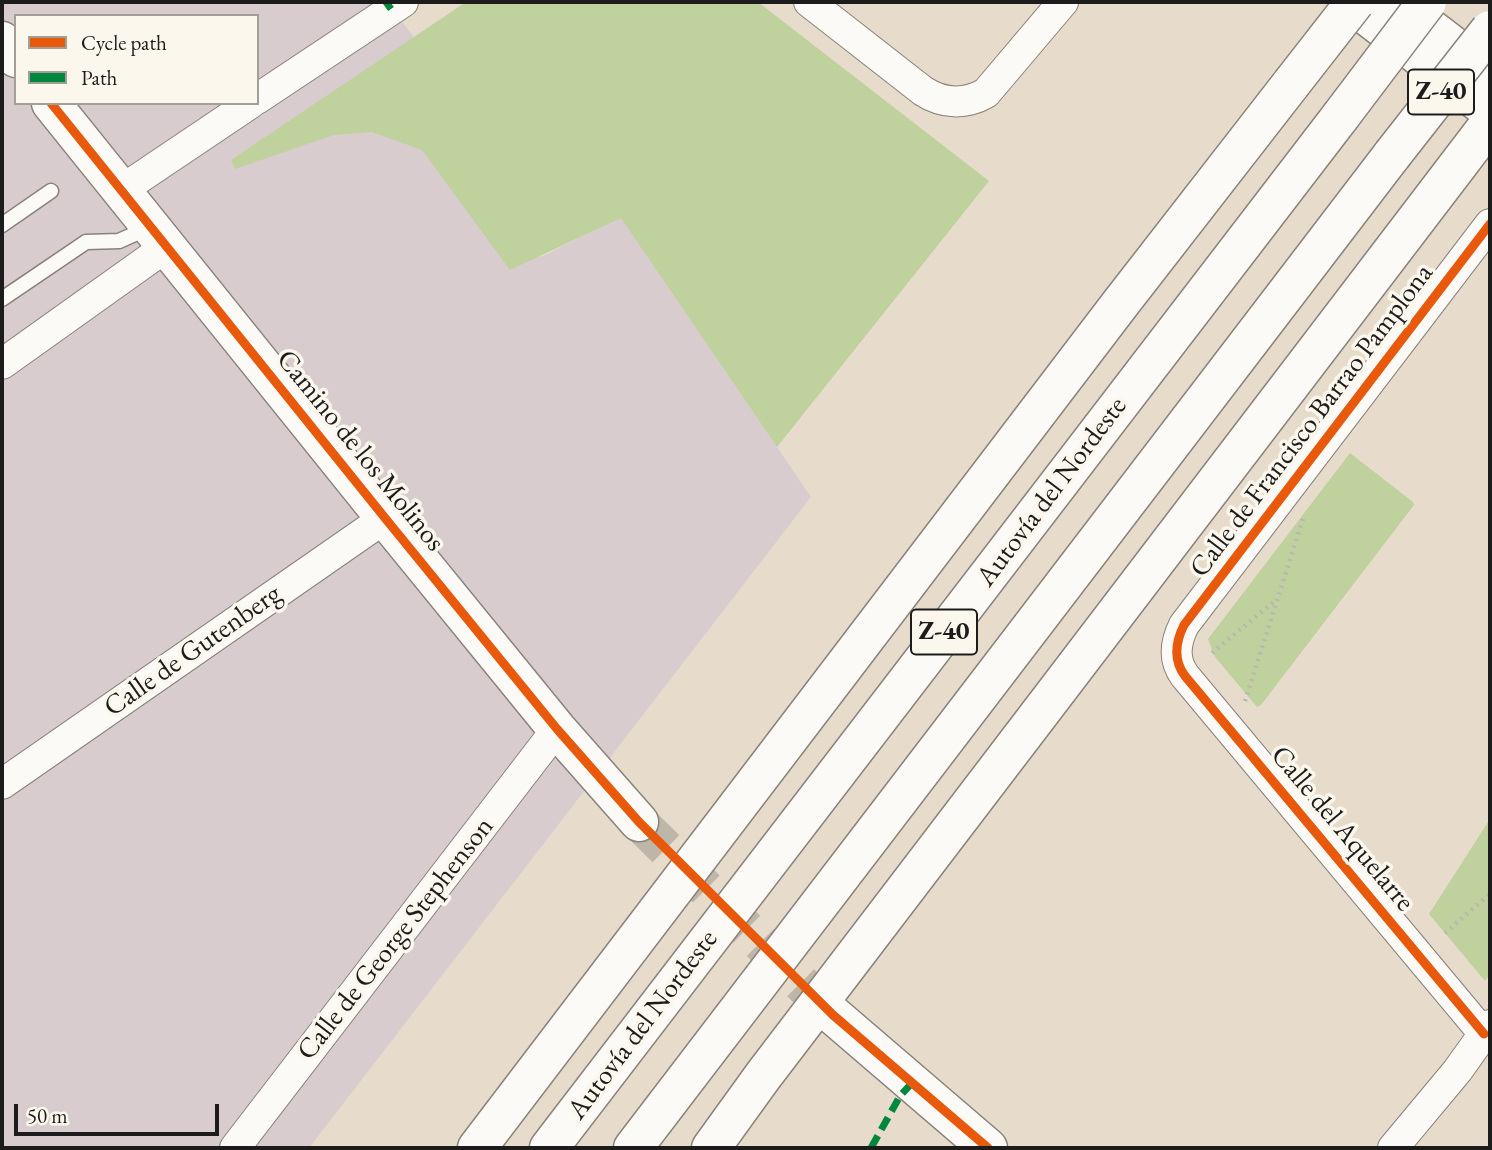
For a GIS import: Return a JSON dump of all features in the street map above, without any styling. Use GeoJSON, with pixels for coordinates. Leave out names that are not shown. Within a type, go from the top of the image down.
{"type":"FeatureCollection","features":[{"type":"Feature","properties":{"kind":"main road"},"geometry":{"type":"LineString","coordinates":[[1349,2],[1490,111]]}},
{"type":"Feature","properties":{"kind":"main road"},"geometry":{"type":"LineString","coordinates":[[477,1148],[1120,304],[1355,2]]}},
{"type":"Feature","properties":{"kind":"main road"},"geometry":{"type":"LineString","coordinates":[[1396,2],[1490,74]]}},
{"type":"Feature","properties":{"kind":"main road","name":"Autovía del Nordeste"},"geometry":{"type":"LineString","coordinates":[[549,1148],[1427,2]]}},
{"type":"Feature","properties":{"kind":"main road","name":"Z-40"},"geometry":{"type":"LineString","coordinates":[[633,1148],[1490,30]]}},
{"type":"Feature","properties":{"kind":"main road"},"geometry":{"type":"LineString","coordinates":[[2,41],[14,56]]}},
{"type":"Feature","properties":{"kind":"main road","name":"Camino de los Molinos"},"geometry":{"type":"LineString","coordinates":[[53,105],[557,729],[639,822]]}},
{"type":"Feature","properties":{"kind":"main road"},"geometry":{"type":"LineString","coordinates":[[710,1148],[1490,123]]}},
{"type":"Feature","properties":{"kind":"main road"},"geometry":{"type":"LineString","coordinates":[[833,1014],[988,1148]]}},
{"type":"Feature","properties":{"kind":"main road"},"geometry":{"type":"LineString","coordinates":[[702,1148],[763,1076]]}},
{"type":"Feature","properties":{"kind":"street"},"geometry":{"type":"LineString","coordinates":[[809,2],[933,98],[946,102],[974,100],[986,93],[1063,2]]}},
{"type":"Feature","properties":{"kind":"street"},"geometry":{"type":"LineString","coordinates":[[259,98],[394,4]]}},
{"type":"Feature","properties":{"kind":"street"},"geometry":{"type":"LineString","coordinates":[[120,191],[248,105]]}},
{"type":"Feature","properties":{"kind":"street","name":"Calle de Francisco Barrao Pamplona"},"geometry":{"type":"LineString","coordinates":[[1176,648],[1184,625],[1490,224]]}},
{"type":"Feature","properties":{"kind":"street"},"geometry":{"type":"LineString","coordinates":[[2,364],[158,237]]}},
{"type":"Feature","properties":{"kind":"street","name":"Calle de Gutenberg"},"geometry":{"type":"LineString","coordinates":[[2,784],[385,518]]}},
{"type":"Feature","properties":{"kind":"street","name":"Calle del Aquelarre"},"geometry":{"type":"LineString","coordinates":[[1176,648],[1179,668],[1185,676],[1487,1030]]}},
{"type":"Feature","properties":{"kind":"street","name":"Calle de George Stephenson"},"geometry":{"type":"LineString","coordinates":[[234,1148],[557,729]]}},
{"type":"Feature","properties":{"kind":"street"},"geometry":{"type":"LineString","coordinates":[[1393,1148],[1458,1070],[1487,1030]]}},
{"type":"Feature","properties":{"kind":"lane"},"geometry":{"type":"LineString","coordinates":[[2,225],[51,191]]}},
{"type":"Feature","properties":{"kind":"lane"},"geometry":{"type":"LineString","coordinates":[[2,299],[86,242],[158,237]]}},
{"type":"Feature","properties":{"kind":"path"},"geometry":{"type":"LineString","coordinates":[[1245,701],[1306,508]]}},
{"type":"Feature","properties":{"kind":"path"},"geometry":{"type":"LineString","coordinates":[[1212,653],[1277,599]]}},
{"type":"Feature","properties":{"kind":"path"},"geometry":{"type":"LineString","coordinates":[[1445,933],[1490,894]]}},
{"type":"Feature","properties":{"kind":"shaded area"},"geometry":{"type":"Polygon","coordinates":[[[2,2],[386,2],[414,37],[541,257],[621,217],[811,497],[309,1148],[2,1148],[2,2]]]}},
{"type":"Feature","properties":{"kind":"green space"},"geometry":{"type":"Polygon","coordinates":[[[466,2],[758,2],[989,181],[777,447],[621,218],[510,270],[422,150],[372,132],[334,135],[235,169],[231,160],[466,2]]]}},
{"type":"Feature","properties":{"kind":"green space"},"geometry":{"type":"Polygon","coordinates":[[[1350,453],[1414,505],[1257,707],[1215,657],[1208,639],[1350,453]]]}},
{"type":"Feature","properties":{"kind":"green space"},"geometry":{"type":"Polygon","coordinates":[[[1490,819],[1490,974],[1485,981],[1429,914],[1490,819]]]}},
{"type":"Feature","properties":{"kind":"tunnel"},"geometry":{"type":"LineString","coordinates":[[639,822],[833,1015]]}},
{"type":"Feature","properties":{"kind":"marked path"},"geometry":{"type":"LineString","coordinates":[[386,2],[391,9]]}},
{"type":"Feature","properties":{"kind":"marked path"},"geometry":{"type":"LineString","coordinates":[[871,1148],[900,1096],[912,1083]]}},
{"type":"Feature","properties":{"kind":"cycle path"},"geometry":{"type":"LineString","coordinates":[[53,105],[557,729],[639,822],[833,1015],[988,1148]]}},
{"type":"Feature","properties":{"kind":"cycle path"},"geometry":{"type":"LineString","coordinates":[[1484,1034],[1185,676],[1177,658],[1177,651],[1184,625],[1490,224]]}}]}
